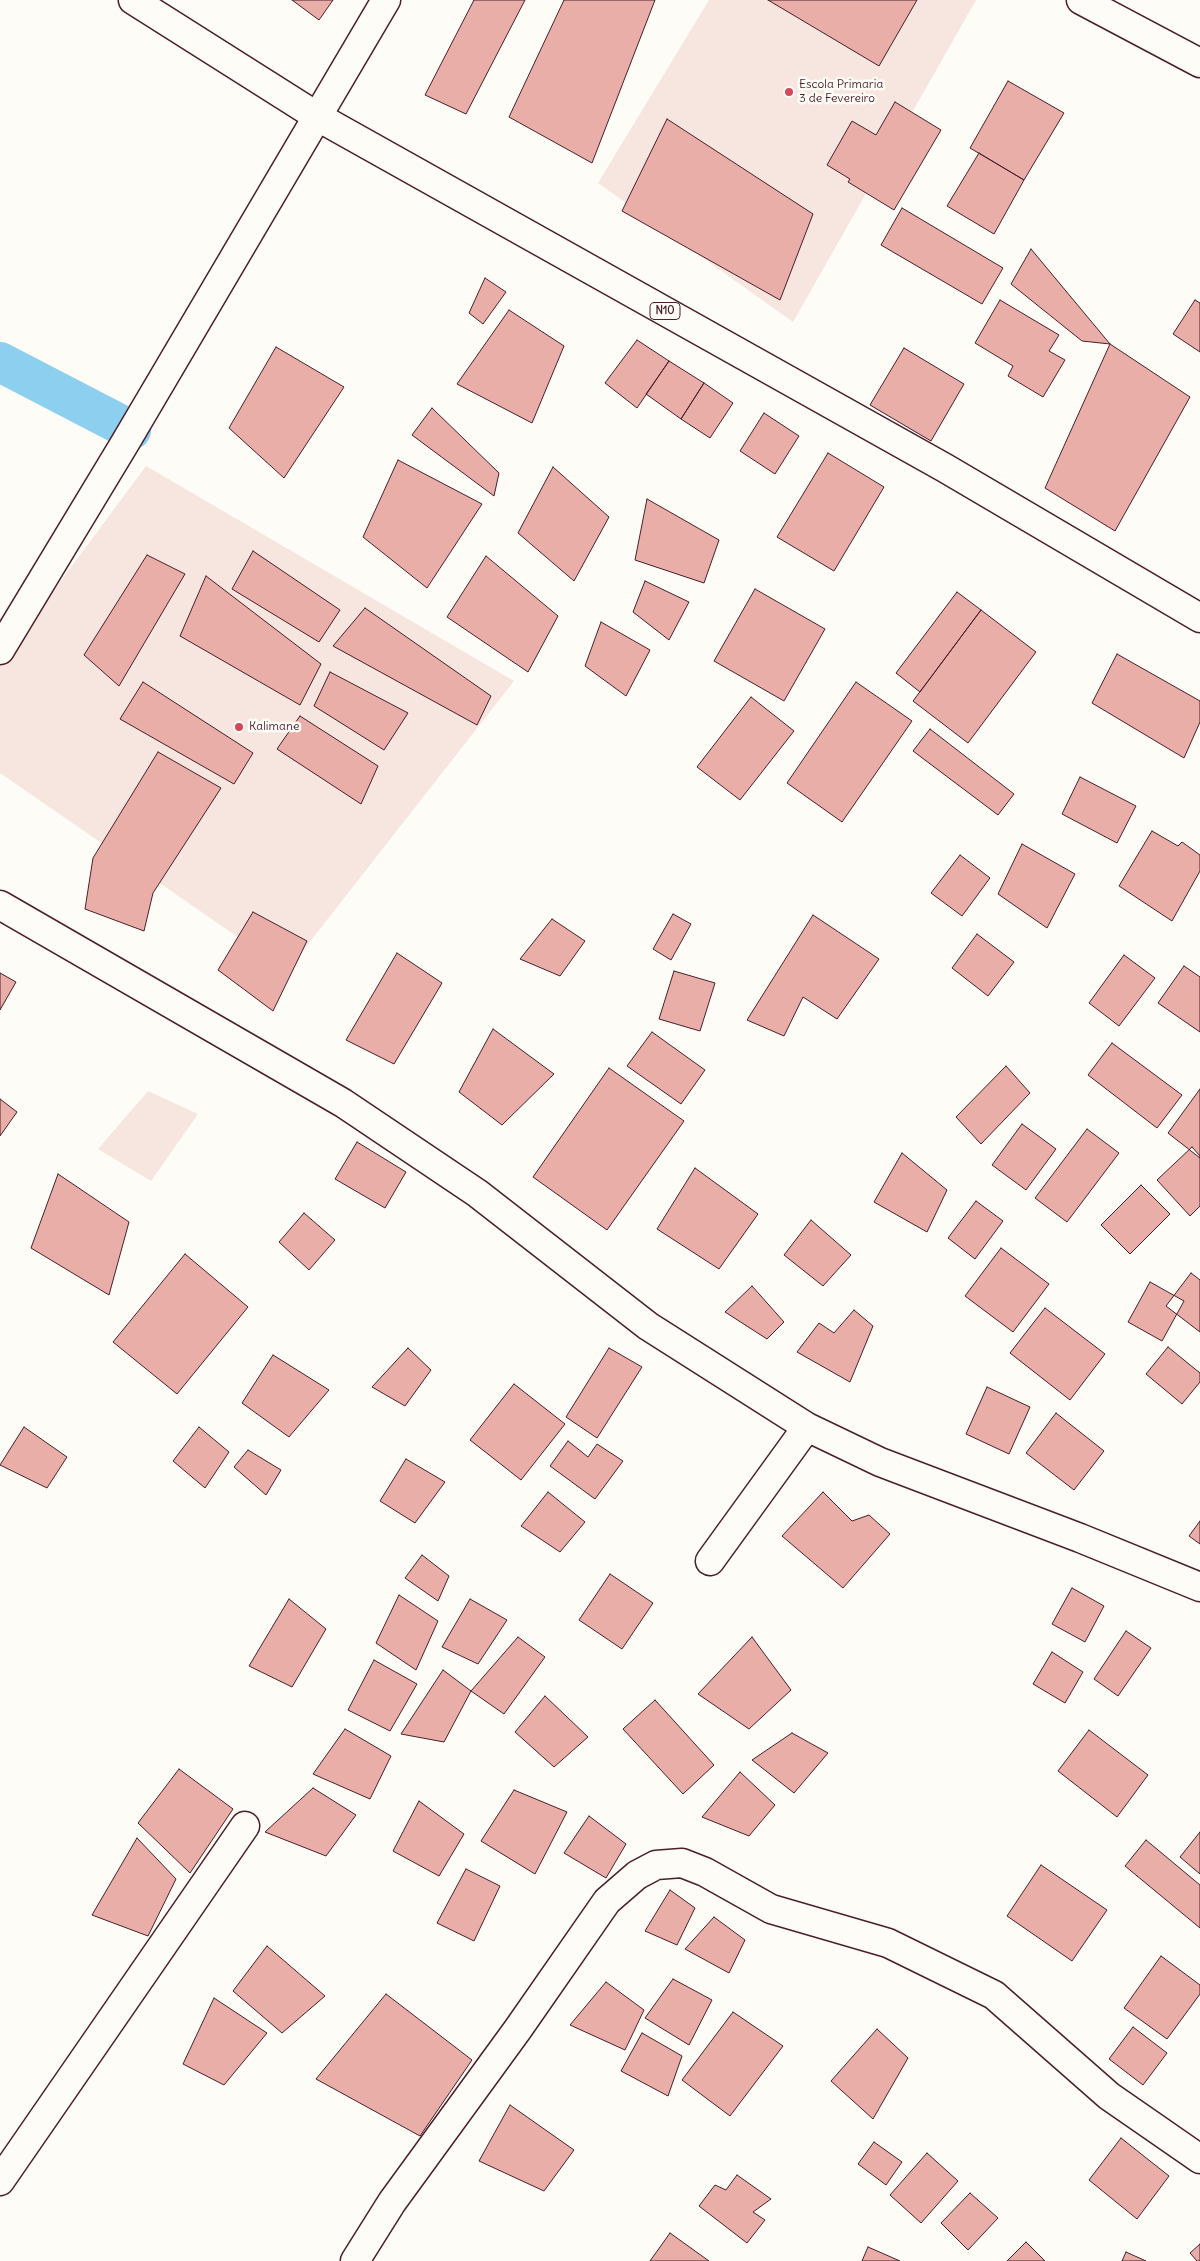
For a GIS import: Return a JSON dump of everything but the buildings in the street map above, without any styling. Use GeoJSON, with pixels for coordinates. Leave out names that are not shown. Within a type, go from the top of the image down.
{"type":"FeatureCollection","features":[{"type":"Feature","properties":{"kind":"street","name":"N10"},"geometry":{"type":"LineString","coordinates":[[133,0],[318,117],[945,468],[1200,618]]}},
{"type":"Feature","properties":{"kind":"street"},"geometry":{"type":"LineString","coordinates":[[0,650],[386,0]]}},
{"type":"Feature","properties":{"kind":"street"},"geometry":{"type":"LineString","coordinates":[[1081,0],[1200,63]]}},
{"type":"Feature","properties":{"kind":"street"},"geometry":{"type":"LineString","coordinates":[[0,906],[344,1103],[477,1193],[648,1326],[807,1426],[880,1462],[1080,1538],[1200,1587]]}},
{"type":"Feature","properties":{"kind":"street"},"geometry":{"type":"LineString","coordinates":[[710,1561],[807,1426]]}},
{"type":"Feature","properties":{"kind":"street"},"geometry":{"type":"LineString","coordinates":[[0,2181],[245,1826]]}},
{"type":"Feature","properties":{"kind":"street"},"geometry":{"type":"LineString","coordinates":[[355,2261],[392,2202],[518,2029],[607,1901],[637,1875],[656,1865],[682,1863],[705,1872],[771,1909],[888,1943],[994,1996],[1108,2096],[1200,2159]]}},
{"type":"Feature","properties":{"kind":"shaded area","name":"Escola Primaria 3 de Fevereiro"},"geometry":{"type":"Polygon","coordinates":[[[709,0],[976,0],[793,322],[598,183],[709,0]]]}},
{"type":"Feature","properties":{"kind":"shaded area","name":"Kalimane"},"geometry":{"type":"Polygon","coordinates":[[[146,466],[514,681],[287,971],[0,773],[0,663],[146,466]]]}},
{"type":"Feature","properties":{"kind":"shaded area"},"geometry":{"type":"Polygon","coordinates":[[[148,1091],[198,1114],[151,1181],[98,1149],[148,1091]]]}},
{"type":"Feature","properties":{"kind":"waterway"},"geometry":{"type":"LineString","coordinates":[[0,362],[131,430]]}},
{"type":"Feature","properties":{"kind":"place","name":"Escola Primaria 3 de Fevereiro"},"geometry":{"type":"Point","coordinates":[789,92]}},
{"type":"Feature","properties":{"kind":"place","name":"Kalimane"},"geometry":{"type":"Point","coordinates":[239,727]}}]}
